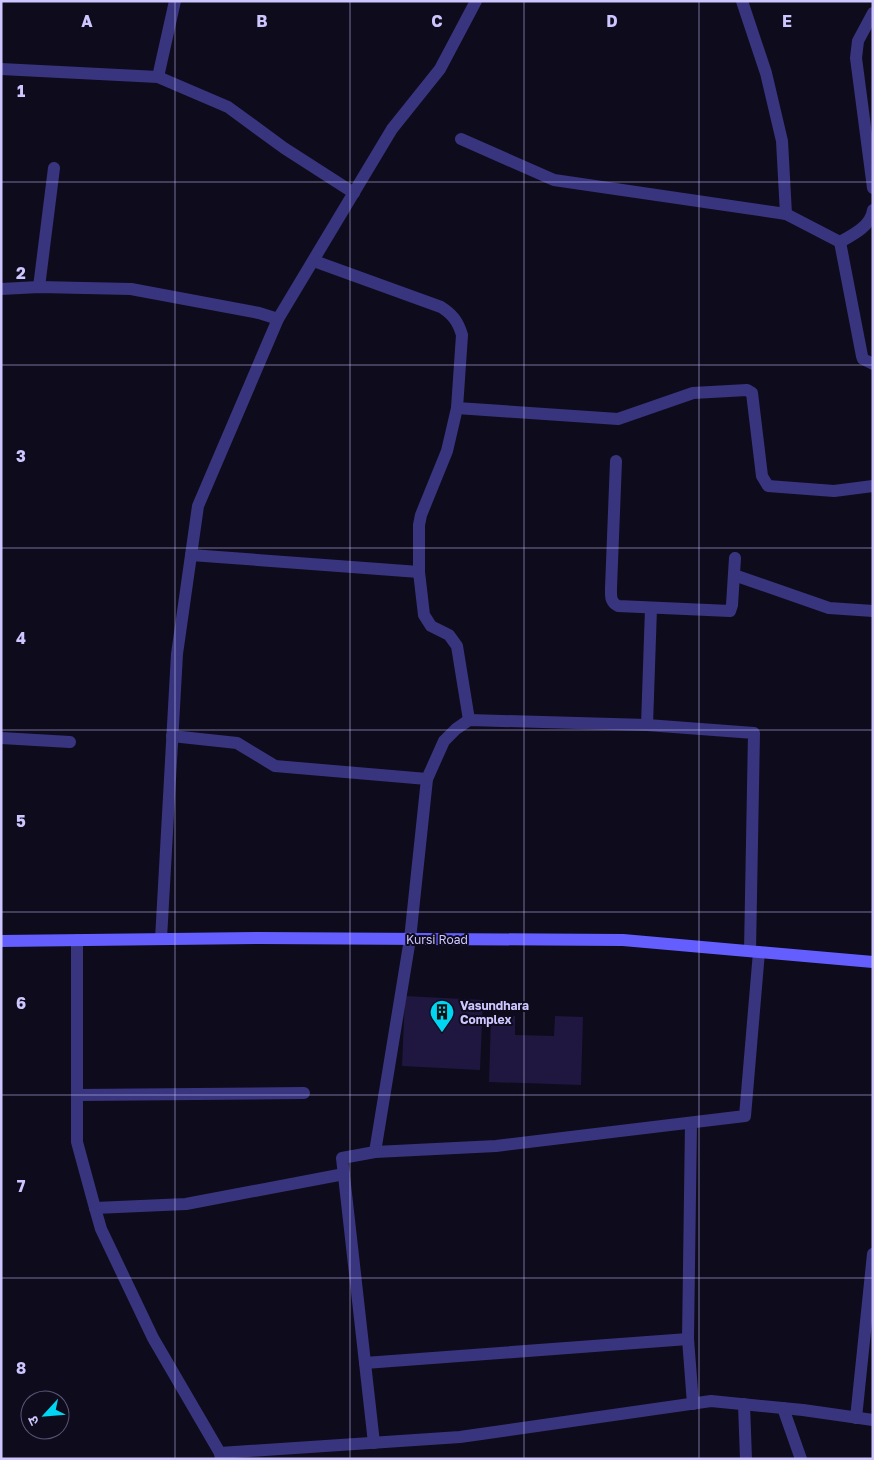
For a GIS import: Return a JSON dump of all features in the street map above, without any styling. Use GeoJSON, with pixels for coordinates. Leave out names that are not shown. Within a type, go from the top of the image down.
{"type":"FeatureCollection","features":[{"type":"Feature","properties":{"kind":"main road","name":"Kursi Road"},"geometry":{"type":"LineString","coordinates":[[1,941],[259,938],[623,940],[873,962]]}},
{"type":"Feature","properties":{"kind":"street"},"geometry":{"type":"LineString","coordinates":[[158,77],[175,1]]}},
{"type":"Feature","properties":{"kind":"street"},"geometry":{"type":"LineString","coordinates":[[161,939],[177,654],[198,506],[278,319],[392,129],[440,69],[476,1]]}},
{"type":"Feature","properties":{"kind":"street"},"geometry":{"type":"LineString","coordinates":[[742,1],[766,72],[782,141],[786,214]]}},
{"type":"Feature","properties":{"kind":"street"},"geometry":{"type":"LineString","coordinates":[[873,13],[858,41],[856,58],[873,188]]}},
{"type":"Feature","properties":{"kind":"street"},"geometry":{"type":"LineString","coordinates":[[1,69],[158,77],[228,108],[284,148],[354,193]]}},
{"type":"Feature","properties":{"kind":"street"},"geometry":{"type":"LineString","coordinates":[[460,139],[554,180],[786,214],[840,242]]}},
{"type":"Feature","properties":{"kind":"street"},"geometry":{"type":"LineString","coordinates":[[39,287],[54,168]]}},
{"type":"Feature","properties":{"kind":"street"},"geometry":{"type":"LineString","coordinates":[[840,242],[860,231],[872,217],[873,210]]}},
{"type":"Feature","properties":{"kind":"street"},"geometry":{"type":"LineString","coordinates":[[840,242],[863,360],[873,364]]}},
{"type":"Feature","properties":{"kind":"street"},"geometry":{"type":"LineString","coordinates":[[314,261],[440,307],[452,314],[459,326],[462,335],[457,408],[448,451],[421,515],[419,525],[420,572],[424,615],[431,626],[448,634],[457,646],[469,720]]}},
{"type":"Feature","properties":{"kind":"street"},"geometry":{"type":"LineString","coordinates":[[1,289],[39,287],[131,289],[259,313],[278,319]]}},
{"type":"Feature","properties":{"kind":"street"},"geometry":{"type":"LineString","coordinates":[[457,408],[618,419],[693,393],[750,390],[752,393],[762,476],[768,486],[834,491],[873,486]]}},
{"type":"Feature","properties":{"kind":"street"},"geometry":{"type":"LineString","coordinates":[[616,461],[611,600],[618,606],[730,611],[735,558]]}},
{"type":"Feature","properties":{"kind":"street"},"geometry":{"type":"LineString","coordinates":[[191,555],[420,572]]}},
{"type":"Feature","properties":{"kind":"street"},"geometry":{"type":"LineString","coordinates":[[734,576],[829,608],[873,611]]}},
{"type":"Feature","properties":{"kind":"street"},"geometry":{"type":"LineString","coordinates":[[647,725],[651,608]]}},
{"type":"Feature","properties":{"kind":"street"},"geometry":{"type":"LineString","coordinates":[[374,1443],[342,1158],[375,1152],[496,1146],[745,1116],[754,952],[754,733],[647,725],[469,720],[444,741],[426,780],[410,939],[375,1152]]}},
{"type":"Feature","properties":{"kind":"street"},"geometry":{"type":"LineString","coordinates":[[172,736],[237,743],[275,766],[426,780]]}},
{"type":"Feature","properties":{"kind":"street"},"geometry":{"type":"LineString","coordinates":[[1,738],[70,742]]}},
{"type":"Feature","properties":{"kind":"street"},"geometry":{"type":"LineString","coordinates":[[77,940],[77,1142],[101,1230],[153,1338],[220,1456],[460,1437],[711,1401],[873,1420]]}},
{"type":"Feature","properties":{"kind":"street"},"geometry":{"type":"LineString","coordinates":[[77,1095],[304,1093]]}},
{"type":"Feature","properties":{"kind":"street"},"geometry":{"type":"LineString","coordinates":[[690,1123],[688,1339],[693,1404]]}},
{"type":"Feature","properties":{"kind":"street"},"geometry":{"type":"LineString","coordinates":[[95,1208],[186,1204],[344,1174]]}},
{"type":"Feature","properties":{"kind":"street"},"geometry":{"type":"LineString","coordinates":[[856,1418],[872,1260]]}},
{"type":"Feature","properties":{"kind":"street"},"geometry":{"type":"LineString","coordinates":[[365,1363],[688,1339]]}},
{"type":"Feature","properties":{"kind":"street"},"geometry":{"type":"LineString","coordinates":[[744,1404],[746,1459]]}},
{"type":"Feature","properties":{"kind":"street"},"geometry":{"type":"LineString","coordinates":[[783,1408],[801,1459]]}},
{"type":"Feature","properties":{"kind":"building","name":"Vasundhara Complex"},"geometry":{"type":"Polygon","coordinates":[[[405,996],[483,1000],[480,1070],[402,1066],[405,996]]]}},
{"type":"Feature","properties":{"kind":"building"},"geometry":{"type":"Polygon","coordinates":[[[491,1015],[515,1016],[515,1035],[554,1036],[555,1016],[583,1017],[581,1085],[489,1082],[491,1015]]]}},
{"type":"Feature","properties":{"kind":"place","name":"Vasundhara Complex"},"geometry":{"type":"Point","coordinates":[442,1033]}}]}
